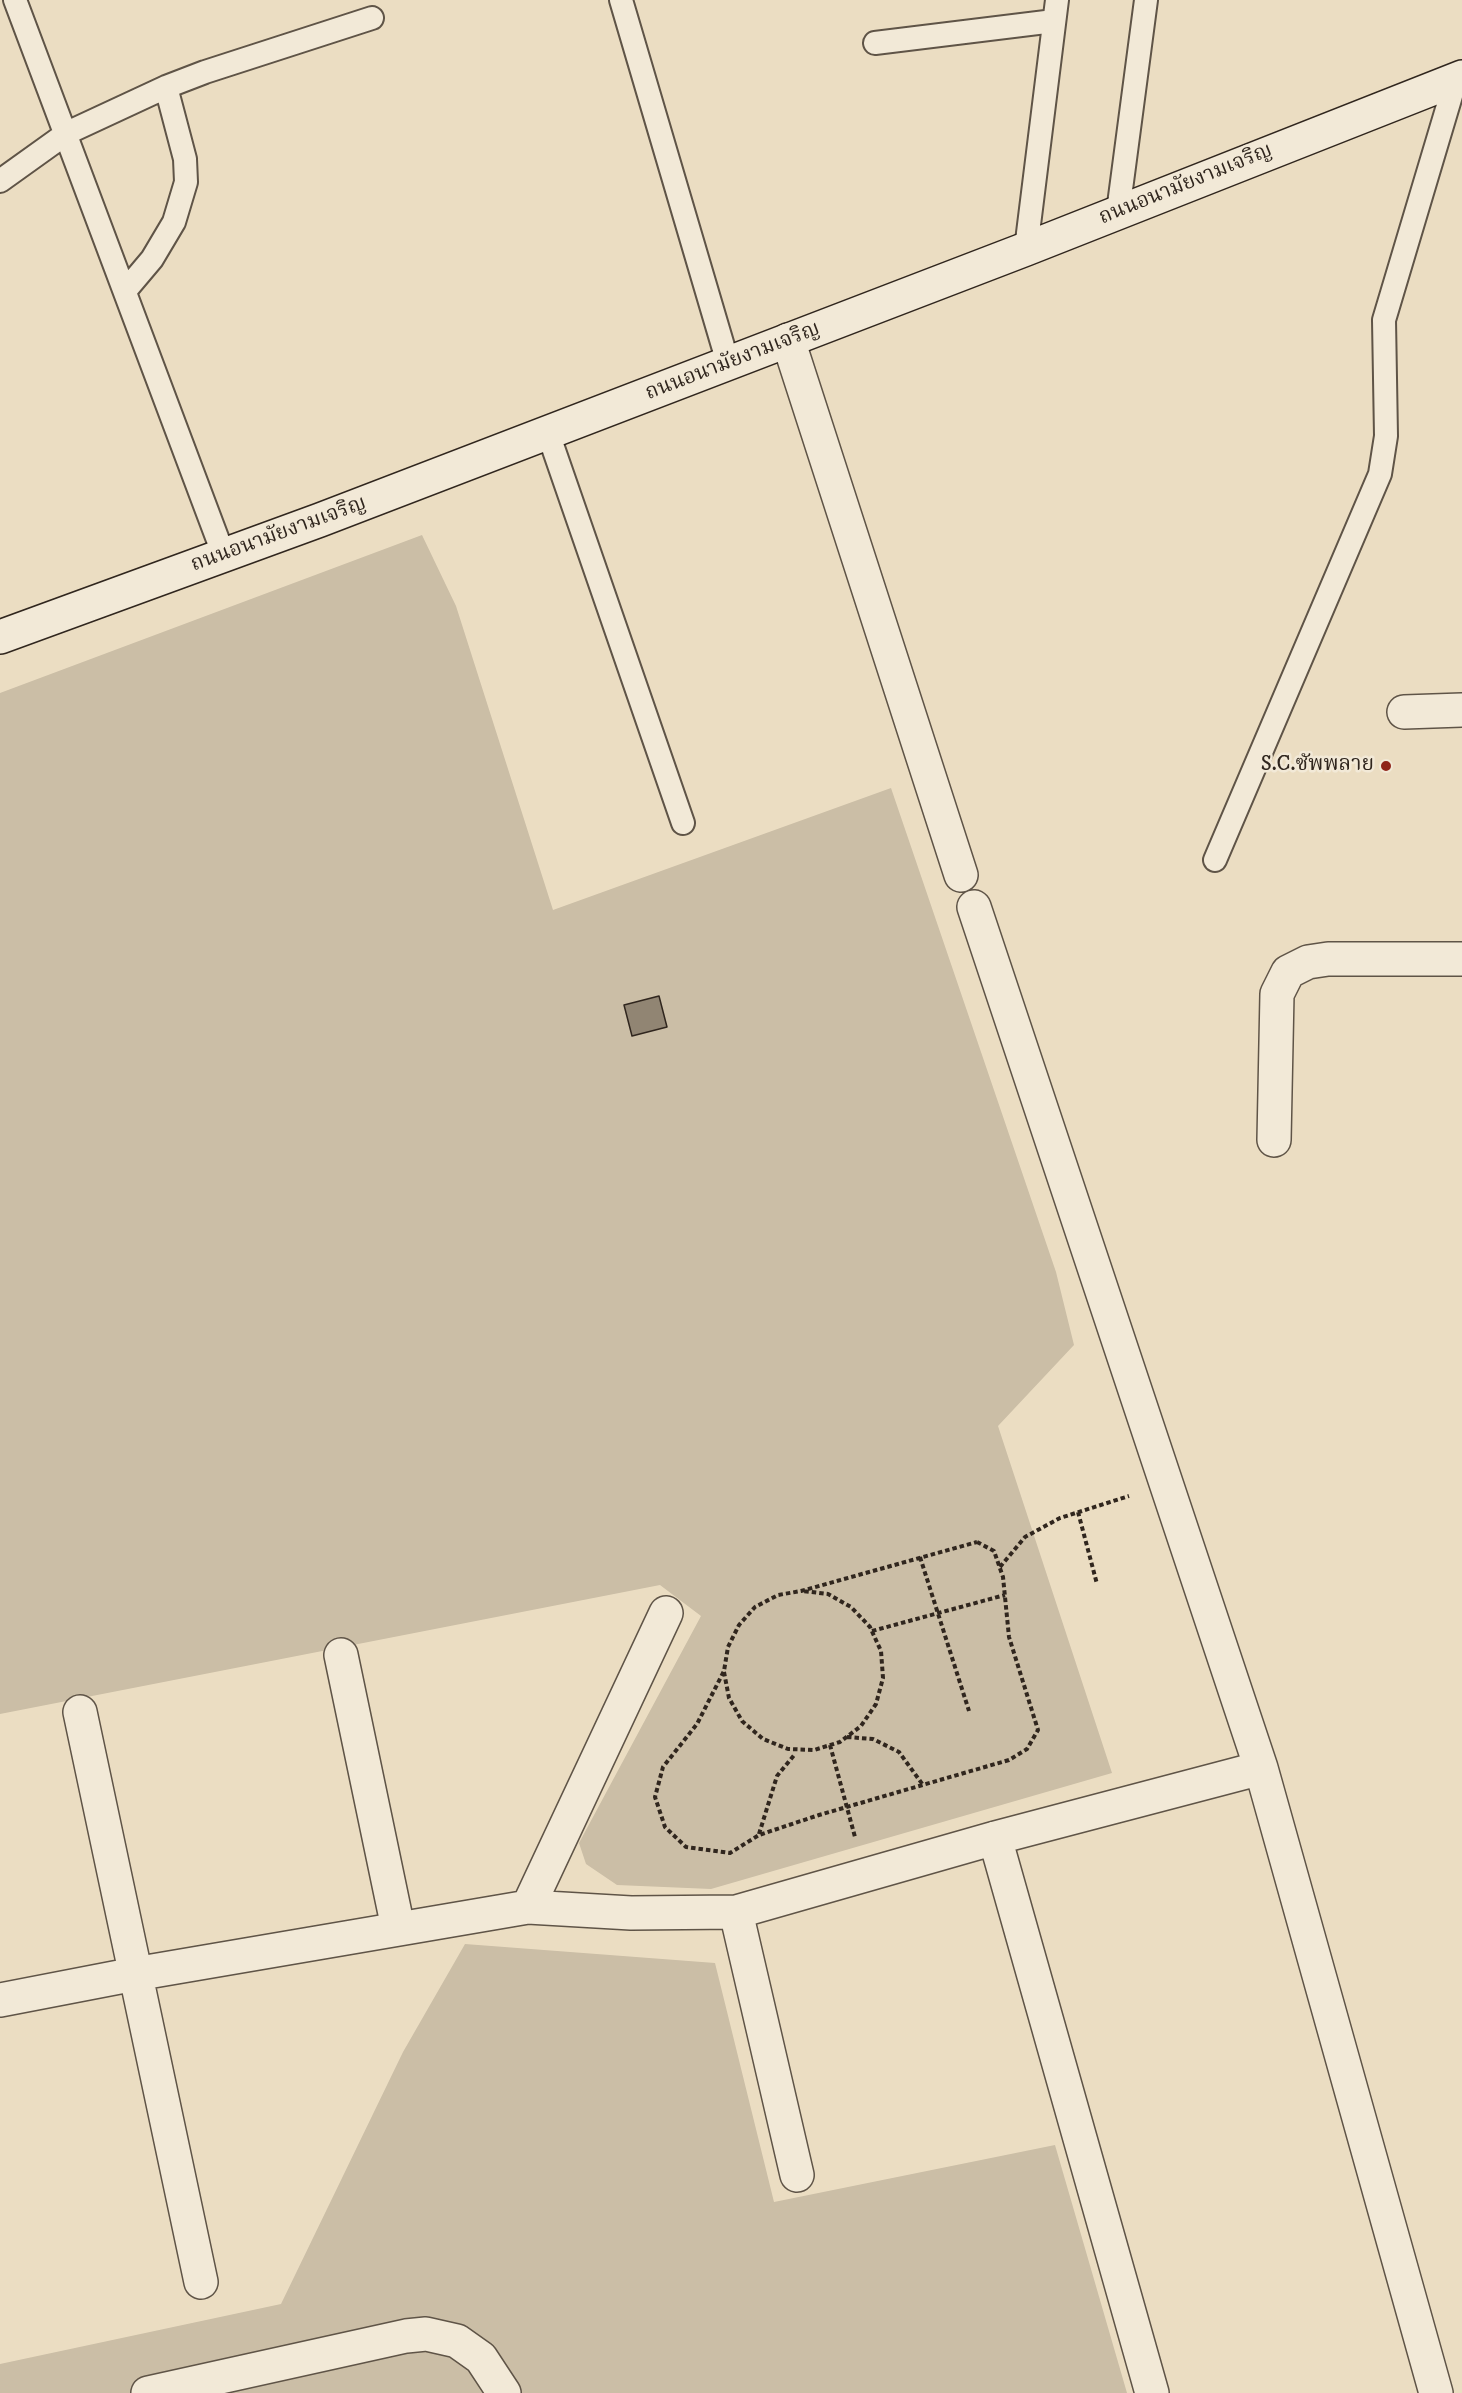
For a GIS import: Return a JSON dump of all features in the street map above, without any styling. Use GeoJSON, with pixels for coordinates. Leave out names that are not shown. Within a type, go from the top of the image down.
{"type":"FeatureCollection","features":[{"type":"Feature","properties":{"kind":"street","name":"ถนนอนามัยงามเจริญ"},"geometry":{"type":"LineString","coordinates":[[0,637],[224,556],[548,433],[1026,249],[1459,78]]}},
{"type":"Feature","properties":{"kind":"street"},"geometry":{"type":"LineString","coordinates":[[788,340],[961,875]]}},
{"type":"Feature","properties":{"kind":"street"},"geometry":{"type":"LineString","coordinates":[[1404,712],[1462,710]]}},
{"type":"Feature","properties":{"kind":"street"},"geometry":{"type":"LineString","coordinates":[[974,907],[1261,1768],[1436,2393]]}},
{"type":"Feature","properties":{"kind":"street"},"geometry":{"type":"LineString","coordinates":[[1274,1140],[1277,994],[1288,972],[1308,962],[1328,959],[1462,959]]}},
{"type":"Feature","properties":{"kind":"street"},"geometry":{"type":"LineString","coordinates":[[528,1907],[666,1613]]}},
{"type":"Feature","properties":{"kind":"street"},"geometry":{"type":"LineString","coordinates":[[341,1655],[398,1928]]}},
{"type":"Feature","properties":{"kind":"street"},"geometry":{"type":"LineString","coordinates":[[80,1712],[201,2282]]}},
{"type":"Feature","properties":{"kind":"street"},"geometry":{"type":"LineString","coordinates":[[0,2000],[135,1974],[528,1907],[631,1913],[736,1912],[995,1838],[1261,1768]]}},
{"type":"Feature","properties":{"kind":"street"},"geometry":{"type":"LineString","coordinates":[[995,1838],[1152,2393]]}},
{"type":"Feature","properties":{"kind":"street"},"geometry":{"type":"LineString","coordinates":[[736,1912],[797,2175]]}},
{"type":"Feature","properties":{"kind":"street"},"geometry":{"type":"LineString","coordinates":[[148,2393],[406,2336],[426,2334],[457,2341],[474,2353],[490,2370],[504,2393]]}},
{"type":"Feature","properties":{"kind":"lane"},"geometry":{"type":"LineString","coordinates":[[15,0],[67,133],[224,556]]}},
{"type":"Feature","properties":{"kind":"lane"},"geometry":{"type":"LineString","coordinates":[[621,0],[728,363]]}},
{"type":"Feature","properties":{"kind":"lane"},"geometry":{"type":"LineString","coordinates":[[1118,212],[1146,0]]}},
{"type":"Feature","properties":{"kind":"lane"},"geometry":{"type":"LineString","coordinates":[[875,43],[1056,10],[1026,249]]}},
{"type":"Feature","properties":{"kind":"lane"},"geometry":{"type":"LineString","coordinates":[[0,181],[67,133],[166,87],[205,72],[372,18]]}},
{"type":"Feature","properties":{"kind":"lane"},"geometry":{"type":"LineString","coordinates":[[1215,860],[1380,474],[1386,436],[1384,320],[1459,78]]}},
{"type":"Feature","properties":{"kind":"lane"},"geometry":{"type":"LineString","coordinates":[[125,291],[152,259],[174,222],[186,182],[185,159],[166,87]]}},
{"type":"Feature","properties":{"kind":"lane"},"geometry":{"type":"LineString","coordinates":[[548,433],[683,823]]}},
{"type":"Feature","properties":{"kind":"path"},"geometry":{"type":"LineString","coordinates":[[999,1568],[1025,1537],[1060,1518],[1167,1484]]}},
{"type":"Feature","properties":{"kind":"path"},"geometry":{"type":"LineString","coordinates":[[1078,1512],[1097,1584]]}},
{"type":"Feature","properties":{"kind":"path"},"geometry":{"type":"LineString","coordinates":[[977,1542],[994,1551],[1005,1595],[1009,1637],[1038,1730],[1027,1749],[1009,1761],[847,1807],[759,1835],[730,1853],[686,1847],[665,1827],[655,1797],[663,1767],[697,1724],[724,1671],[728,1647],[739,1624],[755,1606],[778,1595],[801,1591],[920,1557],[977,1542]]}},
{"type":"Feature","properties":{"kind":"path"},"geometry":{"type":"LineString","coordinates":[[920,1557],[969,1711]]}},
{"type":"Feature","properties":{"kind":"path"},"geometry":{"type":"LineString","coordinates":[[724,1671],[729,1698],[742,1721],[763,1739],[788,1749],[814,1750],[840,1742],[861,1726],[876,1704],[883,1678],[881,1651],[872,1631],[851,1607],[828,1594],[801,1591]]}},
{"type":"Feature","properties":{"kind":"path"},"geometry":{"type":"LineString","coordinates":[[872,1631],[1005,1595]]}},
{"type":"Feature","properties":{"kind":"path"},"geometry":{"type":"LineString","coordinates":[[846,1737],[873,1739],[899,1752],[923,1785]]}},
{"type":"Feature","properties":{"kind":"path"},"geometry":{"type":"LineString","coordinates":[[830,1745],[865,1875]]}},
{"type":"Feature","properties":{"kind":"path"},"geometry":{"type":"LineString","coordinates":[[759,1835],[777,1776],[795,1754]]}},
{"type":"Feature","properties":{"kind":"shaded area"},"geometry":{"type":"Polygon","coordinates":[[[422,535],[456,606],[553,910],[891,788],[1056,1272],[1074,1345],[998,1426],[1112,1773],[711,1889],[617,1885],[586,1864],[579,1843],[701,1616],[660,1585],[0,1714],[0,693],[422,535]]]}},
{"type":"Feature","properties":{"kind":"shaded area"},"geometry":{"type":"Polygon","coordinates":[[[465,1944],[715,1963],[774,2202],[1055,2145],[1127,2393],[0,2393],[0,2364],[281,2304],[403,2052],[465,1944]]]}},
{"type":"Feature","properties":{"kind":"building"},"geometry":{"type":"Polygon","coordinates":[[[659,996],[667,1027],[632,1036],[624,1005],[659,996]]]}},
{"type":"Feature","properties":{"kind":"place","name":"S.C.ซัพพลาย"},"geometry":{"type":"Point","coordinates":[1386,766]}}]}
